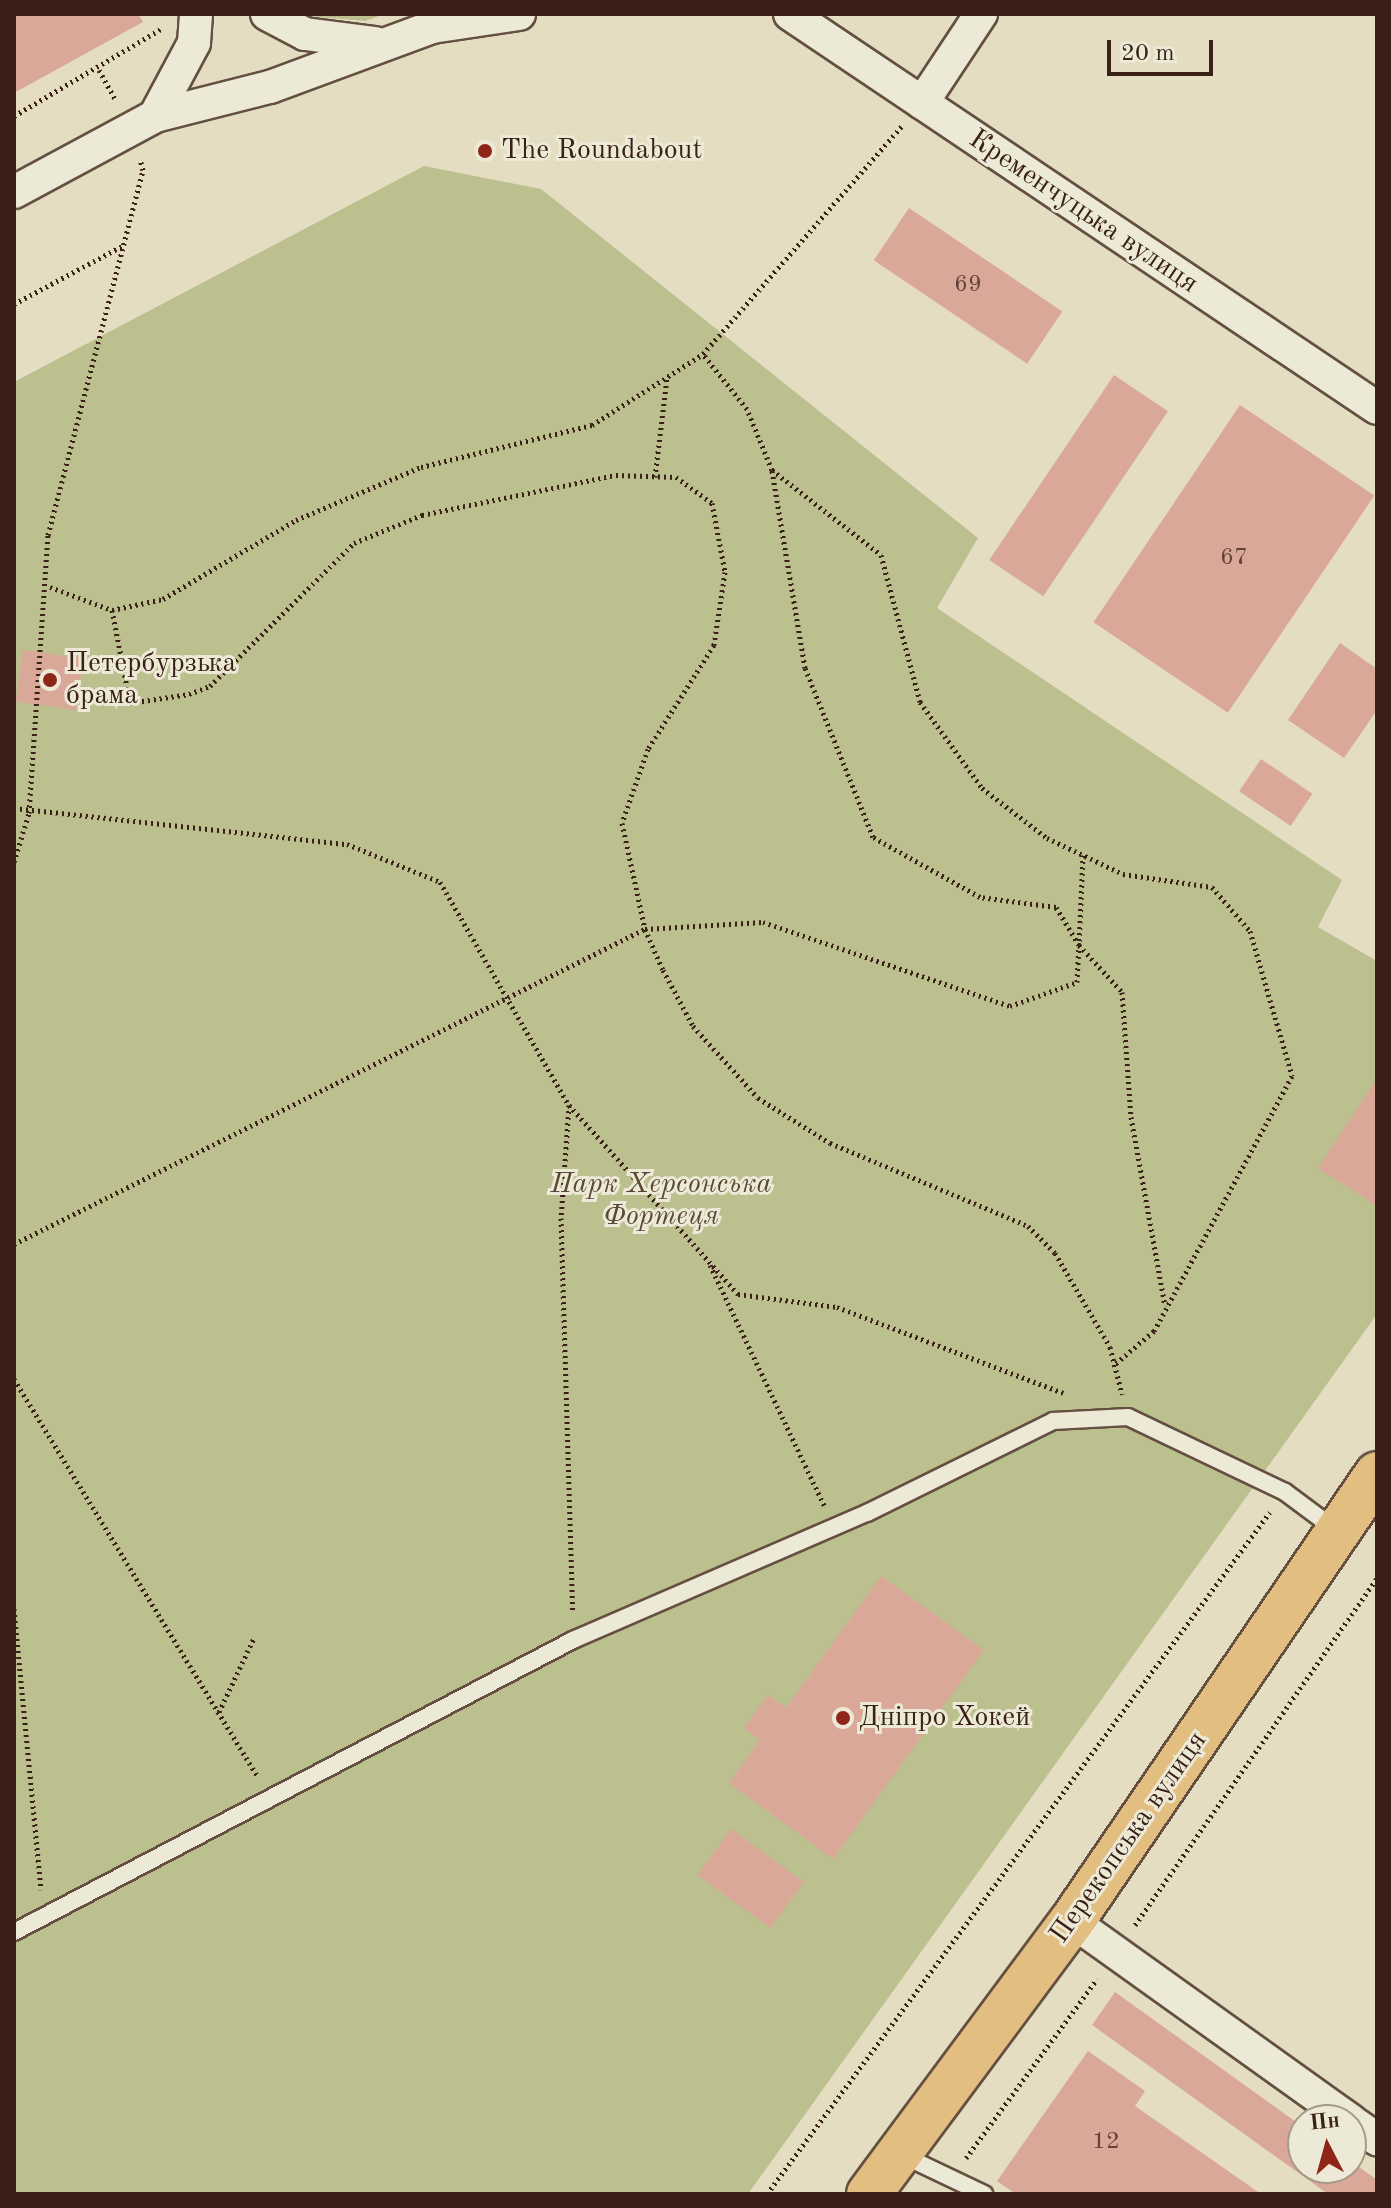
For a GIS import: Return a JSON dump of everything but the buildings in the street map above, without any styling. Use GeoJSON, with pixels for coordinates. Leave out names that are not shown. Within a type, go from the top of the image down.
{"type":"FeatureCollection","features":[{"type":"Feature","properties":{"kind":"main road","name":"Перекопська вулиця"},"geometry":{"type":"LineString","coordinates":[[869,2194],[902,2155],[1072,1921],[1338,1531],[1373,1490]]}},
{"type":"Feature","properties":{"kind":"street"},"geometry":{"type":"LineString","coordinates":[[143,122],[194,43],[196,14]]}},
{"type":"Feature","properties":{"kind":"street"},"geometry":{"type":"LineString","coordinates":[[267,14],[315,36],[386,44]]}},
{"type":"Feature","properties":{"kind":"street"},"geometry":{"type":"LineString","coordinates":[[14,192],[143,122],[270,87],[386,44],[437,20],[519,14]]}},
{"type":"Feature","properties":{"kind":"street","name":"Кременчуцька вулиця"},"geometry":{"type":"LineString","coordinates":[[790,14],[1377,408]]}},
{"type":"Feature","properties":{"kind":"street"},"geometry":{"type":"LineString","coordinates":[[922,103],[981,14]]}},
{"type":"Feature","properties":{"kind":"street"},"geometry":{"type":"LineString","coordinates":[[1072,1921],[1328,2104]]}},
{"type":"Feature","properties":{"kind":"lane"},"geometry":{"type":"LineString","coordinates":[[14,1932],[267,1794],[573,1640],[834,1528],[1053,1421],[1128,1417],[1285,1492],[1338,1531]]}},
{"type":"Feature","properties":{"kind":"lane"},"geometry":{"type":"LineString","coordinates":[[902,2155],[984,2194]]}},
{"type":"Feature","properties":{"kind":"path"},"geometry":{"type":"LineString","coordinates":[[14,116],[164,26]]}},
{"type":"Feature","properties":{"kind":"path"},"geometry":{"type":"LineString","coordinates":[[50,587],[112,610],[163,599],[296,520],[421,467],[592,425],[703,354],[922,103]]}},
{"type":"Feature","properties":{"kind":"path"},"geometry":{"type":"LineString","coordinates":[[14,862],[29,813],[50,587],[48,535],[143,170],[143,122]]}},
{"type":"Feature","properties":{"kind":"path"},"geometry":{"type":"LineString","coordinates":[[14,304],[124,246]]}},
{"type":"Feature","properties":{"kind":"path"},"geometry":{"type":"LineString","coordinates":[[703,354],[747,409],[772,470],[805,668],[873,837],[980,897],[1056,907],[1079,945],[1122,992],[1131,1117],[1165,1309]]}},
{"type":"Feature","properties":{"kind":"path"},"geometry":{"type":"LineString","coordinates":[[655,477],[667,377]]}},
{"type":"Feature","properties":{"kind":"path"},"geometry":{"type":"LineString","coordinates":[[772,470],[881,555],[920,702],[982,788],[1047,838],[1123,874],[1212,887],[1250,931],[1292,1076],[1154,1331],[1114,1365]]}},
{"type":"Feature","properties":{"kind":"path"},"geometry":{"type":"LineString","coordinates":[[112,610],[130,703],[189,694],[210,686],[354,543],[422,515],[536,487],[655,477],[676,477],[712,503],[725,572],[714,645],[648,749],[622,823],[645,929],[693,1026],[758,1098],[830,1143],[1028,1226],[1055,1253],[1114,1365],[1128,1417]]}},
{"type":"Feature","properties":{"kind":"path"},"geometry":{"type":"LineString","coordinates":[[14,808],[29,813],[347,844],[440,882],[569,1105],[738,1294],[837,1307],[1071,1396]]}},
{"type":"Feature","properties":{"kind":"path"},"geometry":{"type":"LineString","coordinates":[[14,1244],[504,993],[645,929],[763,922],[1010,1006],[1077,982],[1083,855]]}},
{"type":"Feature","properties":{"kind":"path"},"geometry":{"type":"LineString","coordinates":[[569,1105],[561,1218],[571,1350],[573,1640]]}},
{"type":"Feature","properties":{"kind":"path"},"geometry":{"type":"LineString","coordinates":[[707,1260],[834,1528]]}},
{"type":"Feature","properties":{"kind":"path"},"geometry":{"type":"LineString","coordinates":[[14,1379],[267,1794]]}},
{"type":"Feature","properties":{"kind":"path"},"geometry":{"type":"LineString","coordinates":[[767,2194],[1285,1492]]}},
{"type":"Feature","properties":{"kind":"path"},"geometry":{"type":"LineString","coordinates":[[951,2178],[1115,1954],[1377,1578]]}},
{"type":"Feature","properties":{"kind":"path"},"geometry":{"type":"LineString","coordinates":[[14,1609],[43,1916]]}},
{"type":"Feature","properties":{"kind":"path"},"geometry":{"type":"LineString","coordinates":[[218,1713],[254,1638]]}},
{"type":"Feature","properties":{"kind":"green space"},"geometry":{"type":"Polygon","coordinates":[[[288,14],[384,14],[365,21],[288,14]]]}},
{"type":"Feature","properties":{"kind":"green space","name":"Парк Херсонська Фортеця"},"geometry":{"type":"Polygon","coordinates":[[[424,166],[541,189],[978,538],[937,608],[1342,880],[1318,927],[1377,961],[1377,1314],[748,2194],[14,2194],[14,382],[424,166]]]}},
{"type":"Feature","properties":{"kind":"place","name":"The Roundabout"},"geometry":{"type":"Point","coordinates":[485,151]}},
{"type":"Feature","properties":{"kind":"place","name":"Петербурзька брама"},"geometry":{"type":"Point","coordinates":[50,680]}},
{"type":"Feature","properties":{"kind":"place","name":"Дніпро Хокей"},"geometry":{"type":"Point","coordinates":[843,1718]}}]}
